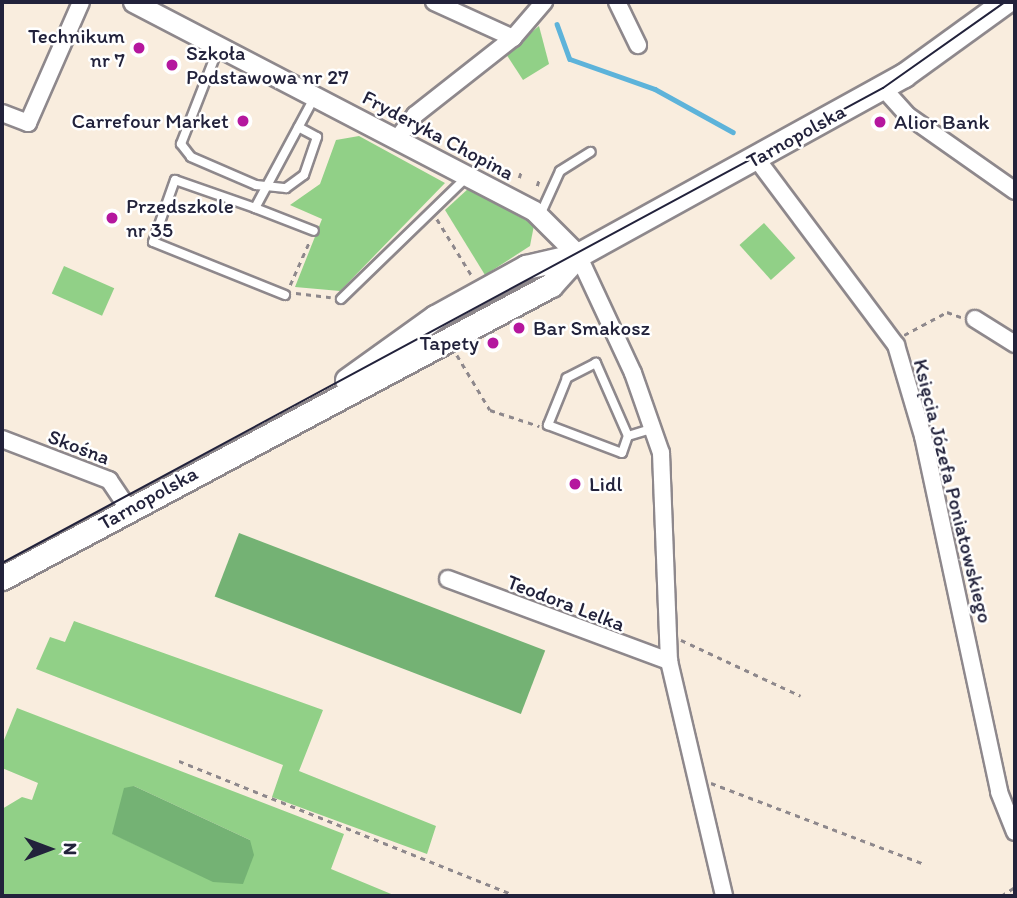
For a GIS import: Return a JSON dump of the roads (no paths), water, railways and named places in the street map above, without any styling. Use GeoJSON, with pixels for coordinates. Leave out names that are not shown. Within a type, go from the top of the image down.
{"type":"FeatureCollection","features":[{"type":"Feature","properties":{"kind":"main road","name":"Tarnopolska"},"geometry":{"type":"LineString","coordinates":[[2,578],[294,419],[551,285],[578,255],[883,88],[1005,2]]}},
{"type":"Feature","properties":{"kind":"street"},"geometry":{"type":"LineString","coordinates":[[2,113],[28,124],[81,2]]}},
{"type":"Feature","properties":{"kind":"street","name":"Fryderyka Chopina"},"geometry":{"type":"LineString","coordinates":[[133,2],[163,8],[219,46],[540,215],[578,255]]}},
{"type":"Feature","properties":{"kind":"street"},"geometry":{"type":"LineString","coordinates":[[434,2],[513,38]]}},
{"type":"Feature","properties":{"kind":"street"},"geometry":{"type":"LineString","coordinates":[[397,139],[415,116],[513,38],[544,2]]}},
{"type":"Feature","properties":{"kind":"street"},"geometry":{"type":"LineString","coordinates":[[617,2],[638,45]]}},
{"type":"Feature","properties":{"kind":"street"},"geometry":{"type":"LineString","coordinates":[[883,88],[907,115],[1015,191]]}},
{"type":"Feature","properties":{"kind":"street","name":"Księcia Józefa Poniatowskiego"},"geometry":{"type":"LineString","coordinates":[[756,158],[893,341],[923,436],[995,776],[1015,831]]}},
{"type":"Feature","properties":{"kind":"street"},"geometry":{"type":"LineString","coordinates":[[578,255],[654,428],[664,476],[669,661],[724,896]]}},
{"type":"Feature","properties":{"kind":"street"},"geometry":{"type":"LineString","coordinates":[[975,318],[1015,344]]}},
{"type":"Feature","properties":{"kind":"street","name":"Skośna"},"geometry":{"type":"LineString","coordinates":[[2,439],[109,480],[128,508]]}},
{"type":"Feature","properties":{"kind":"street","name":"Teodora Lelka"},"geometry":{"type":"LineString","coordinates":[[448,579],[669,661]]}},
{"type":"Feature","properties":{"kind":"lane"},"geometry":{"type":"LineString","coordinates":[[219,46],[181,147],[245,180],[286,188],[304,175],[317,137],[298,127]]}},
{"type":"Feature","properties":{"kind":"lane"},"geometry":{"type":"LineString","coordinates":[[255,208],[315,96]]}},
{"type":"Feature","properties":{"kind":"lane"},"geometry":{"type":"LineString","coordinates":[[540,215],[560,171],[590,152]]}},
{"type":"Feature","properties":{"kind":"lane"},"geometry":{"type":"LineString","coordinates":[[341,299],[468,176]]}},
{"type":"Feature","properties":{"kind":"lane"},"geometry":{"type":"LineString","coordinates":[[285,295],[153,242],[176,180],[314,231]]}},
{"type":"Feature","properties":{"kind":"lane"},"geometry":{"type":"LineString","coordinates":[[596,363],[628,436],[622,453],[548,425],[567,378],[596,363]]}},
{"type":"Feature","properties":{"kind":"lane"},"geometry":{"type":"LineString","coordinates":[[628,436],[654,428]]}},
{"type":"Feature","properties":{"kind":"waterway"},"geometry":{"type":"LineString","coordinates":[[557,24],[570,59],[655,89],[733,132]]}},
{"type":"Feature","properties":{"kind":"tram line"},"geometry":{"type":"LineString","coordinates":[[2,563],[883,88],[1005,2]]}},
{"type":"Feature","properties":{"kind":"place","name":"Technikum nr 7"},"geometry":{"type":"Point","coordinates":[139,48]}},
{"type":"Feature","properties":{"kind":"place","name":"Szkoła Podstawowa nr 27"},"geometry":{"type":"Point","coordinates":[172,65]}},
{"type":"Feature","properties":{"kind":"place","name":"Carrefour Market"},"geometry":{"type":"Point","coordinates":[243,121]}},
{"type":"Feature","properties":{"kind":"place","name":"Alior Bank"},"geometry":{"type":"Point","coordinates":[880,122]}},
{"type":"Feature","properties":{"kind":"place","name":"Przedszkole nr 35"},"geometry":{"type":"Point","coordinates":[112,218]}},
{"type":"Feature","properties":{"kind":"place","name":"Bar Smakosz"},"geometry":{"type":"Point","coordinates":[519,328]}},
{"type":"Feature","properties":{"kind":"place","name":"Tapety"},"geometry":{"type":"Point","coordinates":[493,343]}},
{"type":"Feature","properties":{"kind":"place","name":"Lidl"},"geometry":{"type":"Point","coordinates":[575,484]}}]}
